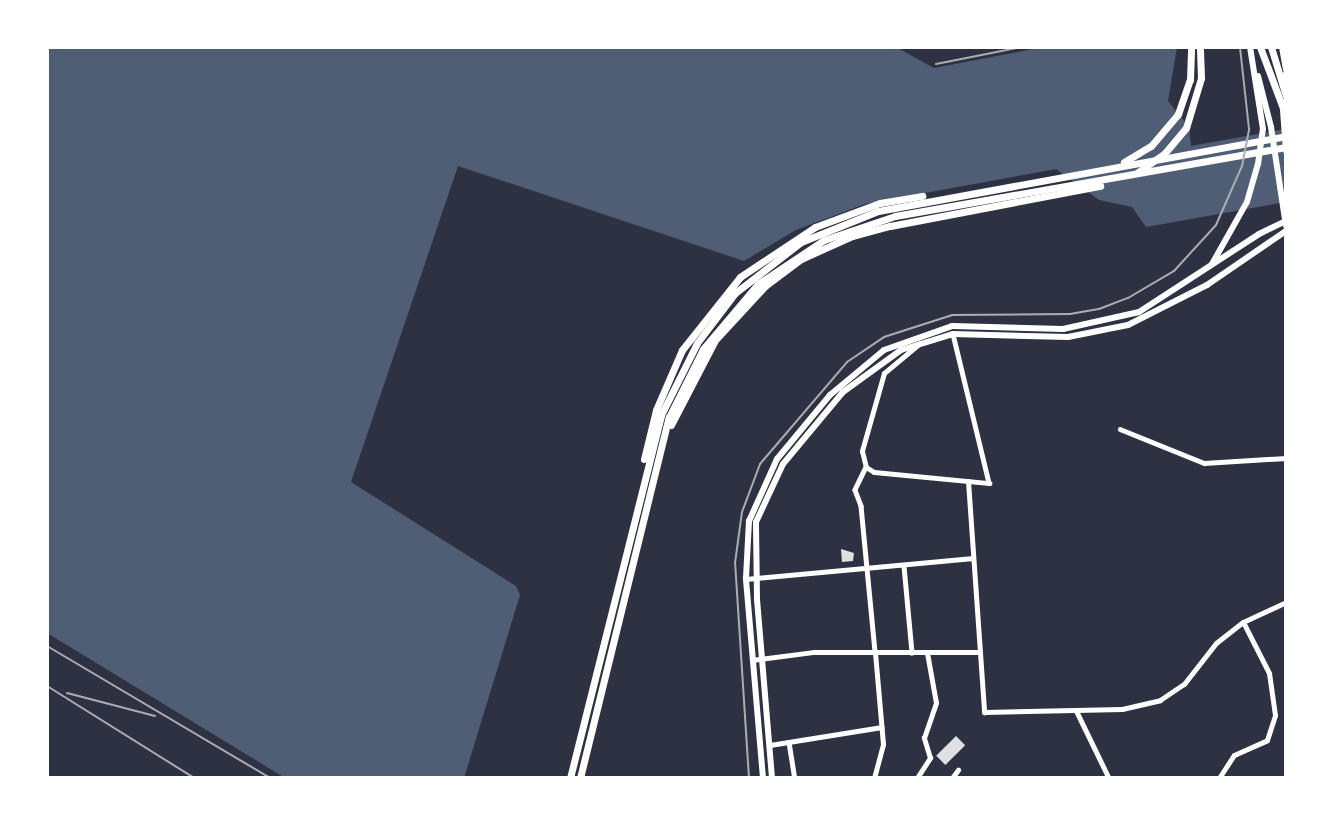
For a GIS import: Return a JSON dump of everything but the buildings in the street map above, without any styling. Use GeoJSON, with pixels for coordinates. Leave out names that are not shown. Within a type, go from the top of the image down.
{"type":"FeatureCollection","features":[{"type":"Feature","properties":{"kind":"highway"},"geometry":{"type":"LineString","coordinates":[[643,478],[645,449],[656,411],[682,350],[718,300],[762,260],[815,227],[880,204],[1130,160],[1151,146],[1178,114],[1192,66],[1191,47]]}},
{"type":"Feature","properties":{"kind":"highway"},"geometry":{"type":"LineString","coordinates":[[658,454],[694,373],[715,340],[780,274],[852,236],[1091,189],[1146,168],[1175,142],[1195,110],[1201,78],[1200,47]]}},
{"type":"Feature","properties":{"kind":"highway"},"geometry":{"type":"LineString","coordinates":[[1260,47],[1284,120]]}},
{"type":"Feature","properties":{"kind":"highway"},"geometry":{"type":"LineString","coordinates":[[1271,47],[1286,96]]}},
{"type":"Feature","properties":{"kind":"highway"},"geometry":{"type":"LineString","coordinates":[[570,778],[643,478],[661,415],[696,343],[735,293],[801,242],[890,208],[1286,136]]}},
{"type":"Feature","properties":{"kind":"highway"},"geometry":{"type":"LineString","coordinates":[[580,778],[658,454],[680,392],[714,333],[758,284],[824,240],[932,208],[1286,149]]}},
{"type":"Feature","properties":{"kind":"main road"},"geometry":{"type":"LineString","coordinates":[[1251,47],[1271,127],[1286,225]]}},
{"type":"Feature","properties":{"kind":"main road"},"geometry":{"type":"LineString","coordinates":[[1210,268],[1247,202],[1263,129],[1251,47]]}},
{"type":"Feature","properties":{"kind":"main road"},"geometry":{"type":"LineString","coordinates":[[1282,47],[1286,71],[1286,149]]}},
{"type":"Feature","properties":{"kind":"main road"},"geometry":{"type":"LineString","coordinates":[[763,778],[746,579],[749,521],[777,458],[830,395],[884,350],[952,326],[1063,329],[1117,320],[1139,313],[1210,268],[1286,225]]}},
{"type":"Feature","properties":{"kind":"main road"},"geometry":{"type":"LineString","coordinates":[[772,778],[756,578],[757,522],[783,464],[843,392],[873,367],[920,343],[953,334],[1068,337],[1104,333],[1159,313],[1286,225]]}},
{"type":"Feature","properties":{"kind":"street"},"geometry":{"type":"LineString","coordinates":[[866,467],[874,472],[989,483],[953,334]]}},
{"type":"Feature","properties":{"kind":"street"},"geometry":{"type":"LineString","coordinates":[[874,778],[883,744],[882,727],[867,569],[855,490],[866,467],[862,451],[884,373],[920,343]]}},
{"type":"Feature","properties":{"kind":"street"},"geometry":{"type":"LineString","coordinates":[[1120,429],[1204,463],[1286,458]]}},
{"type":"Feature","properties":{"kind":"street"},"geometry":{"type":"LineString","coordinates":[[968,481],[984,712],[1122,709],[1160,700],[1184,684],[1216,643],[1243,622],[1286,602]]}},
{"type":"Feature","properties":{"kind":"street"},"geometry":{"type":"LineString","coordinates":[[746,579],[973,558]]}},
{"type":"Feature","properties":{"kind":"street"},"geometry":{"type":"LineString","coordinates":[[904,566],[912,653]]}},
{"type":"Feature","properties":{"kind":"street"},"geometry":{"type":"LineString","coordinates":[[1219,778],[1234,755],[1267,740],[1275,715],[1269,673],[1243,622]]}},
{"type":"Feature","properties":{"kind":"street"},"geometry":{"type":"LineString","coordinates":[[752,660],[814,652],[979,652]]}},
{"type":"Feature","properties":{"kind":"street"},"geometry":{"type":"LineString","coordinates":[[917,778],[930,758],[924,738],[936,703],[927,653]]}},
{"type":"Feature","properties":{"kind":"street"},"geometry":{"type":"LineString","coordinates":[[1077,712],[1109,778]]}},
{"type":"Feature","properties":{"kind":"street"},"geometry":{"type":"LineString","coordinates":[[770,745],[882,727]]}},
{"type":"Feature","properties":{"kind":"street"},"geometry":{"type":"LineString","coordinates":[[789,742],[795,778]]}},
{"type":"Feature","properties":{"kind":"street"},"geometry":{"type":"LineString","coordinates":[[952,778],[958,770]]}},
{"type":"Feature","properties":{"kind":"water"},"geometry":{"type":"Polygon","coordinates":[[[47,47],[896,47],[934,68],[1044,47],[1177,47],[1168,101],[1189,127],[1191,146],[1286,129],[1286,202],[1146,227],[1132,207],[1099,200],[1056,169],[865,204],[796,230],[744,261],[458,166],[351,482],[516,586],[520,595],[464,778],[285,778],[47,633],[47,47]]]}},
{"type":"Feature","properties":{"kind":"railway"},"geometry":{"type":"LineString","coordinates":[[936,64],[1022,47]]}},
{"type":"Feature","properties":{"kind":"railway"},"geometry":{"type":"LineString","coordinates":[[749,778],[735,563],[742,512],[760,464],[847,362],[884,337],[952,315],[1070,314],[1099,309],[1128,298],[1174,271],[1216,225],[1242,166],[1249,129],[1240,47]]}},
{"type":"Feature","properties":{"kind":"railway"},"geometry":{"type":"LineString","coordinates":[[47,646],[270,778]]}},
{"type":"Feature","properties":{"kind":"railway"},"geometry":{"type":"LineString","coordinates":[[47,686],[194,778]]}},
{"type":"Feature","properties":{"kind":"railway"},"geometry":{"type":"LineString","coordinates":[[67,693],[155,716]]}}]}
